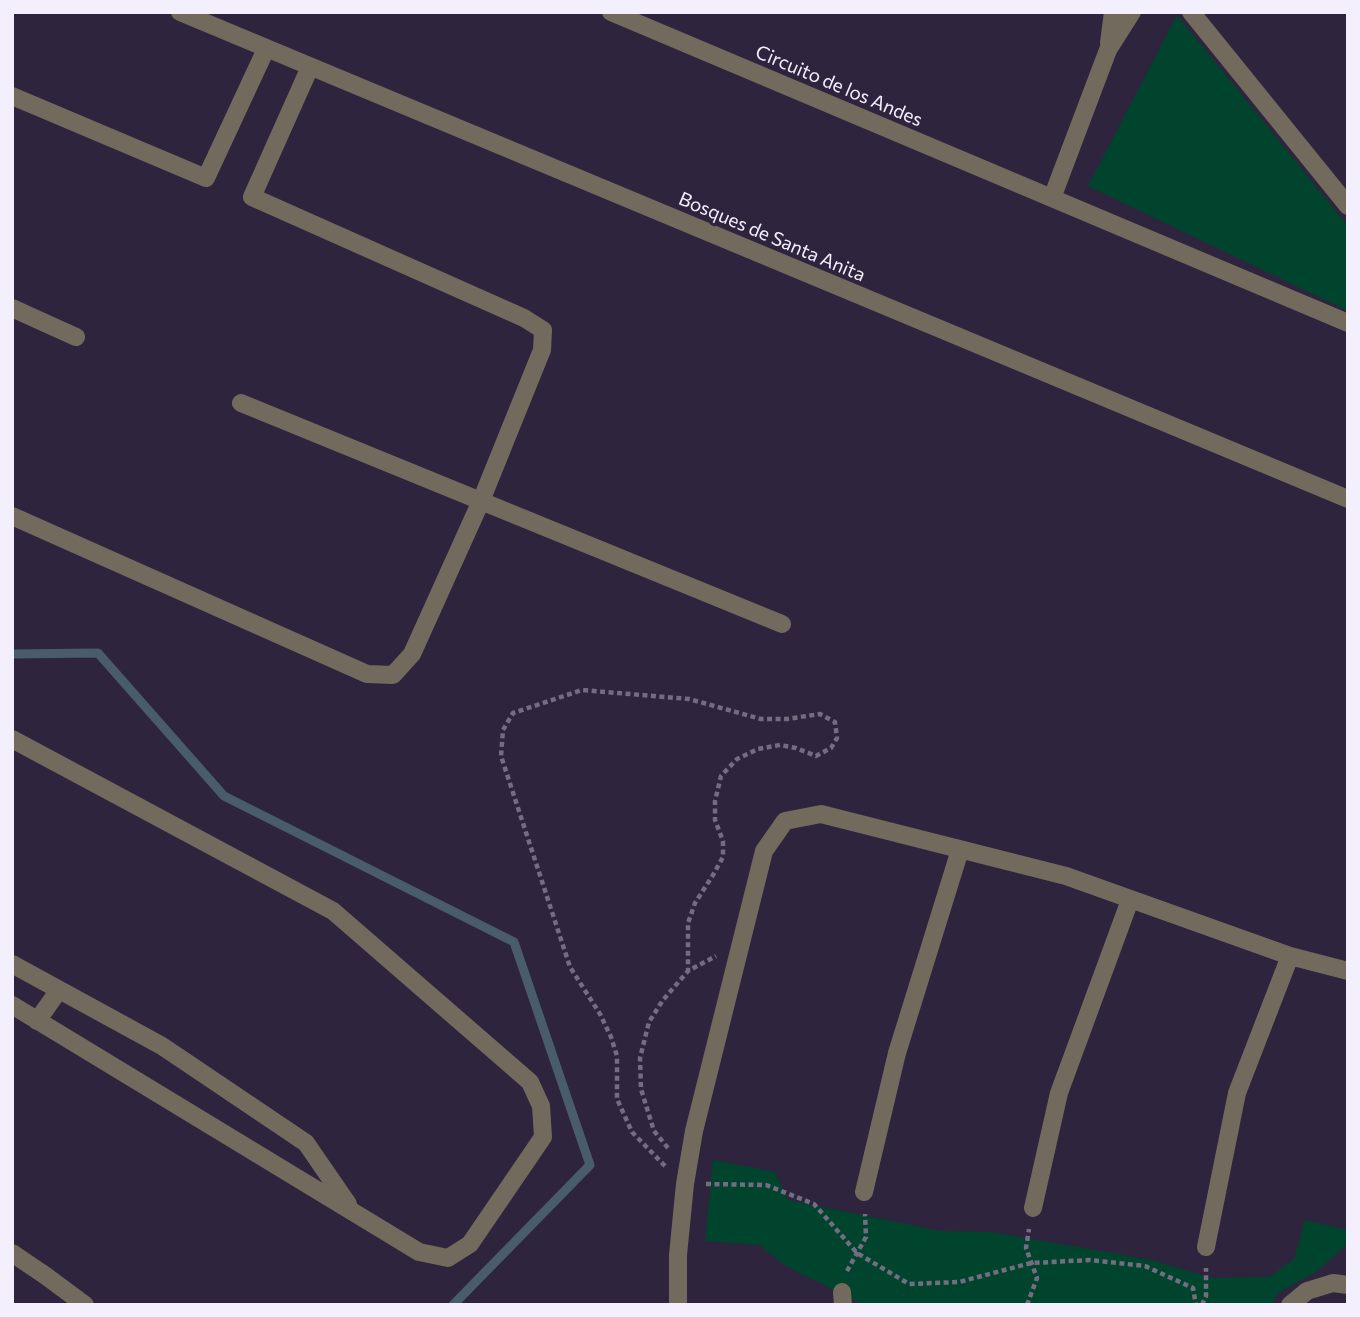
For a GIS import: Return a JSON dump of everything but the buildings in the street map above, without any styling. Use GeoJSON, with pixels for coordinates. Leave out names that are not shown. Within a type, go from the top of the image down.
{"type":"FeatureCollection","features":[{"type":"Feature","properties":{"kind":"street","name":"Bosques de Santa Anita"},"geometry":{"type":"LineString","coordinates":[[180,12],[1348,499]]}},
{"type":"Feature","properties":{"kind":"street","name":"Circuito de los Andes"},"geometry":{"type":"LineString","coordinates":[[611,12],[1348,323]]}},
{"type":"Feature","properties":{"kind":"street"},"geometry":{"type":"LineString","coordinates":[[1108,50],[1113,12]]}},
{"type":"Feature","properties":{"kind":"street"},"geometry":{"type":"LineString","coordinates":[[1052,198],[1108,50],[1132,12]]}},
{"type":"Feature","properties":{"kind":"street"},"geometry":{"type":"LineString","coordinates":[[1191,12],[1348,206]]}},
{"type":"Feature","properties":{"kind":"street"},"geometry":{"type":"LineString","coordinates":[[12,96],[206,178],[266,49]]}},
{"type":"Feature","properties":{"kind":"street"},"geometry":{"type":"LineString","coordinates":[[12,516],[367,674],[393,675],[412,654],[481,501],[542,350],[543,330],[524,318],[252,197],[310,67]]}},
{"type":"Feature","properties":{"kind":"street"},"geometry":{"type":"LineString","coordinates":[[12,308],[76,337]]}},
{"type":"Feature","properties":{"kind":"street"},"geometry":{"type":"LineString","coordinates":[[241,403],[782,624]]}},
{"type":"Feature","properties":{"kind":"street"},"geometry":{"type":"LineString","coordinates":[[12,739],[333,911],[530,1082],[541,1106],[543,1137],[470,1244],[448,1258],[419,1252],[12,1005]]}},
{"type":"Feature","properties":{"kind":"street"},"geometry":{"type":"LineString","coordinates":[[678,1305],[678,1255],[685,1184],[694,1131],[764,851],[785,821],[821,814],[1066,876],[1290,956],[1348,971]]}},
{"type":"Feature","properties":{"kind":"street"},"geometry":{"type":"LineString","coordinates":[[864,1192],[897,1053],[960,850]]}},
{"type":"Feature","properties":{"kind":"street"},"geometry":{"type":"LineString","coordinates":[[1033,1208],[1059,1093],[1130,900]]}},
{"type":"Feature","properties":{"kind":"street"},"geometry":{"type":"LineString","coordinates":[[1206,1247],[1237,1093],[1290,956]]}},
{"type":"Feature","properties":{"kind":"street"},"geometry":{"type":"LineString","coordinates":[[12,964],[162,1046],[306,1143],[352,1210]]}},
{"type":"Feature","properties":{"kind":"street"},"geometry":{"type":"LineString","coordinates":[[37,1020],[59,990]]}},
{"type":"Feature","properties":{"kind":"street"},"geometry":{"type":"LineString","coordinates":[[12,1253],[85,1305]]}},
{"type":"Feature","properties":{"kind":"street"},"geometry":{"type":"LineString","coordinates":[[1290,1305],[1307,1291],[1333,1283],[1348,1285]]}},
{"type":"Feature","properties":{"kind":"path"},"geometry":{"type":"LineString","coordinates":[[670,1149],[654,1131],[641,1089],[640,1058],[649,1022],[663,1000],[688,971]]}},
{"type":"Feature","properties":{"kind":"path"},"geometry":{"type":"LineString","coordinates":[[843,1298],[847,1271],[866,1237],[864,1192]]}},
{"type":"Feature","properties":{"kind":"path"},"geometry":{"type":"LineString","coordinates":[[1027,1305],[1037,1278],[1026,1248],[1033,1208]]}},
{"type":"Feature","properties":{"kind":"path"},"geometry":{"type":"LineString","coordinates":[[1202,1305],[1206,1296],[1206,1247]]}},
{"type":"Feature","properties":{"kind":"green space"},"geometry":{"type":"Polygon","coordinates":[[[1177,15],[1348,226],[1348,311],[1088,186],[1177,15]]]}},
{"type":"Feature","properties":{"kind":"green space"},"geometry":{"type":"Polygon","coordinates":[[[713,1160],[775,1172],[788,1200],[941,1231],[991,1232],[1101,1251],[1155,1261],[1211,1278],[1269,1277],[1294,1259],[1305,1220],[1348,1230],[1348,1244],[1317,1271],[1278,1293],[1272,1305],[864,1305],[784,1265],[760,1245],[705,1241],[713,1160]]]}},
{"type":"Feature","properties":{"kind":"waterway"},"geometry":{"type":"LineString","coordinates":[[12,654],[98,653],[224,796],[514,942],[590,1165],[453,1305]]}}]}
